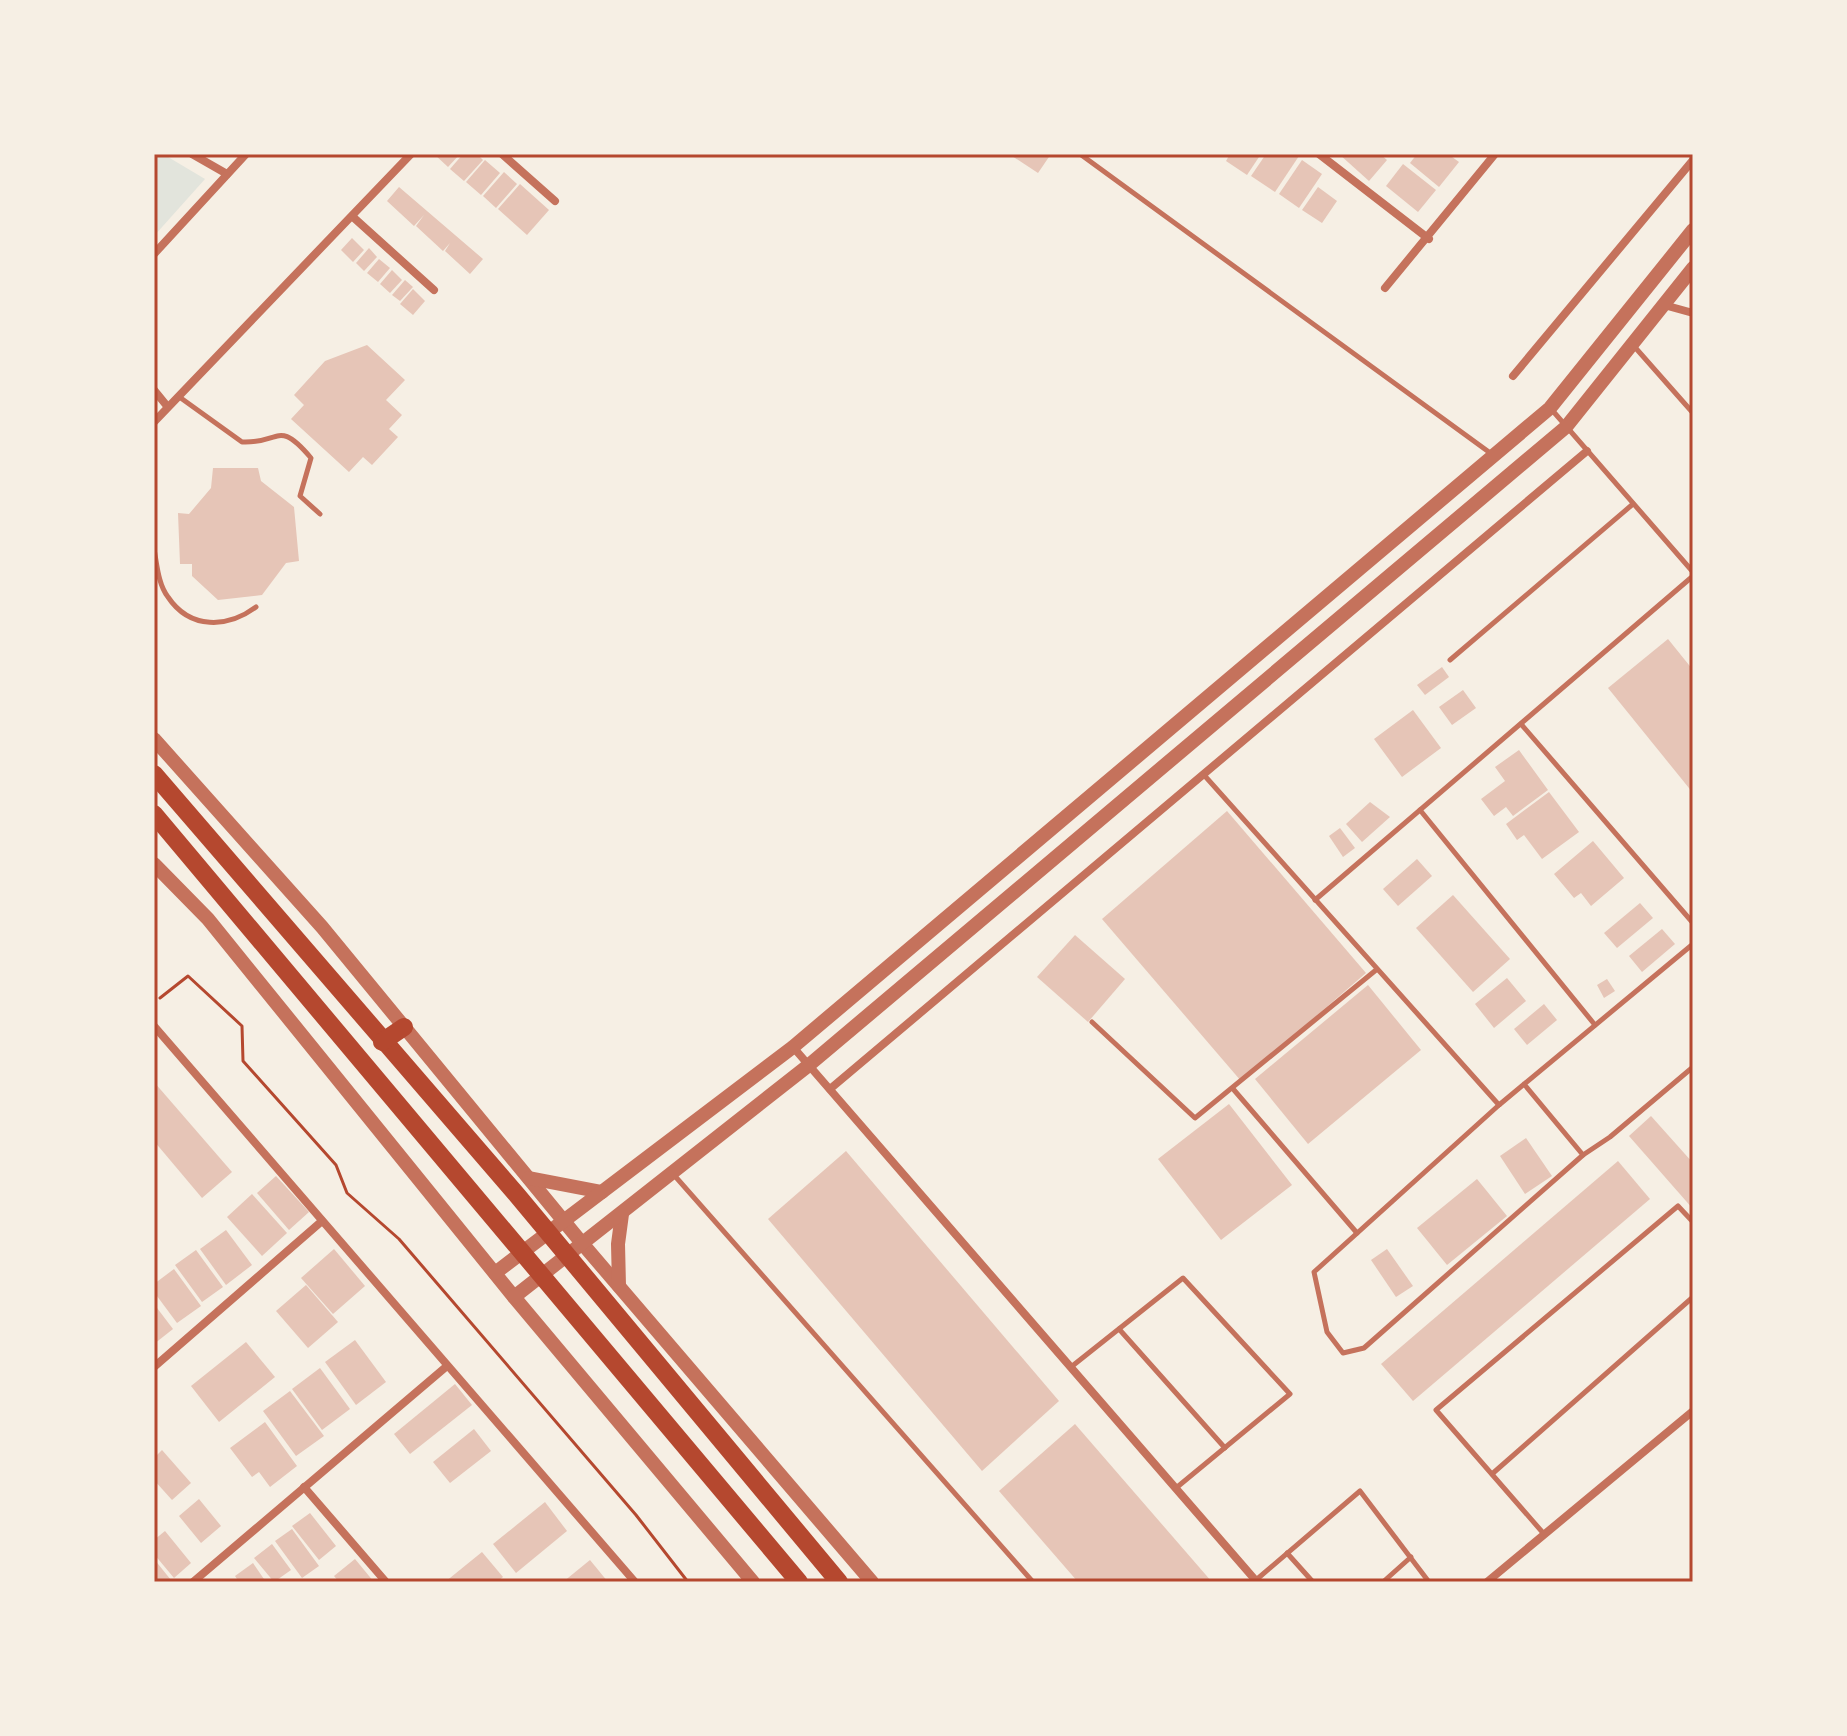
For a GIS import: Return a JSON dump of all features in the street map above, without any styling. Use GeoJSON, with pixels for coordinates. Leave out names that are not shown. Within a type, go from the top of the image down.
{"type":"FeatureCollection","features":[{"type":"Feature","properties":{"kind":"highway"},"geometry":{"type":"LineString","coordinates":[[154,774],[455,1124],[839,1582]]}},
{"type":"Feature","properties":{"kind":"highway"},"geometry":{"type":"LineString","coordinates":[[154,814],[435,1144],[799,1582]]}},
{"type":"Feature","properties":{"kind":"highway"},"geometry":{"type":"LineString","coordinates":[[382,1042],[404,1027]]}},
{"type":"Feature","properties":{"kind":"street"},"geometry":{"type":"LineString","coordinates":[[192,154],[227,174]]}},
{"type":"Feature","properties":{"kind":"street"},"geometry":{"type":"LineString","coordinates":[[154,254],[246,154]]}},
{"type":"Feature","properties":{"kind":"street"},"geometry":{"type":"LineString","coordinates":[[154,422],[411,154]]}},
{"type":"Feature","properties":{"kind":"street"},"geometry":{"type":"LineString","coordinates":[[502,154],[555,201]]}},
{"type":"Feature","properties":{"kind":"street"},"geometry":{"type":"LineString","coordinates":[[1319,154],[1429,239]]}},
{"type":"Feature","properties":{"kind":"street"},"geometry":{"type":"LineString","coordinates":[[1385,288],[1429,239],[1495,154]]}},
{"type":"Feature","properties":{"kind":"street"},"geometry":{"type":"LineString","coordinates":[[1513,376],[1693,160]]}},
{"type":"Feature","properties":{"kind":"street"},"geometry":{"type":"LineString","coordinates":[[353,217],[434,290]]}},
{"type":"Feature","properties":{"kind":"street"},"geometry":{"type":"LineString","coordinates":[[495,1273],[793,1047],[1550,408],[1693,230]]}},
{"type":"Feature","properties":{"kind":"street"},"geometry":{"type":"LineString","coordinates":[[514,1297],[809,1065],[1566,427],[1693,268]]}},
{"type":"Feature","properties":{"kind":"street"},"geometry":{"type":"LineString","coordinates":[[1664,305],[1693,313]]}},
{"type":"Feature","properties":{"kind":"street"},"geometry":{"type":"LineString","coordinates":[[154,390],[167,406]]}},
{"type":"Feature","properties":{"kind":"street"},"geometry":{"type":"LineString","coordinates":[[830,1089],[1587,451]]}},
{"type":"Feature","properties":{"kind":"street"},"geometry":{"type":"LineString","coordinates":[[154,739],[322,927],[581,1242],[872,1582]]}},
{"type":"Feature","properties":{"kind":"street"},"geometry":{"type":"LineString","coordinates":[[154,864],[208,919],[514,1297],[753,1582]]}},
{"type":"Feature","properties":{"kind":"street"},"geometry":{"type":"LineString","coordinates":[[154,1026],[635,1582]]}},
{"type":"Feature","properties":{"kind":"street"},"geometry":{"type":"LineString","coordinates":[[793,1047],[1256,1581]]}},
{"type":"Feature","properties":{"kind":"street"},"geometry":{"type":"LineString","coordinates":[[529,1178],[602,1192]]}},
{"type":"Feature","properties":{"kind":"street"},"geometry":{"type":"LineString","coordinates":[[619,1286],[618,1244],[622,1214]]}},
{"type":"Feature","properties":{"kind":"street"},"geometry":{"type":"LineString","coordinates":[[154,1367],[322,1221]]}},
{"type":"Feature","properties":{"kind":"street"},"geometry":{"type":"LineString","coordinates":[[193,1582],[447,1366]]}},
{"type":"Feature","properties":{"kind":"street"},"geometry":{"type":"LineString","coordinates":[[1487,1582],[1693,1411]]}},
{"type":"Feature","properties":{"kind":"street"},"geometry":{"type":"LineString","coordinates":[[304,1487],[386,1582]]}},
{"type":"Feature","properties":{"kind":"lane"},"geometry":{"type":"LineString","coordinates":[[1080,154],[1494,456]]}},
{"type":"Feature","properties":{"kind":"lane"},"geometry":{"type":"LineString","coordinates":[[1633,344],[1693,413]]}},
{"type":"Feature","properties":{"kind":"lane"},"geometry":{"type":"LineString","coordinates":[[177,396],[242,442],[283,434],[290,436],[311,458],[300,496],[320,514]]}},
{"type":"Feature","properties":{"kind":"lane"},"geometry":{"type":"LineString","coordinates":[[1315,900],[1693,574],[1550,408]]}},
{"type":"Feature","properties":{"kind":"lane"},"geometry":{"type":"LineString","coordinates":[[1450,660],[1633,504]]}},
{"type":"Feature","properties":{"kind":"lane"},"geometry":{"type":"LineString","coordinates":[[154,549],[167,597],[186,613],[210,624],[240,619],[256,607]]}},
{"type":"Feature","properties":{"kind":"lane"},"geometry":{"type":"LineString","coordinates":[[1521,724],[1693,923]]}},
{"type":"Feature","properties":{"kind":"lane"},"geometry":{"type":"LineString","coordinates":[[1203,774],[1499,1105]]}},
{"type":"Feature","properties":{"kind":"lane"},"geometry":{"type":"LineString","coordinates":[[1420,810],[1595,1025]]}},
{"type":"Feature","properties":{"kind":"lane"},"geometry":{"type":"LineString","coordinates":[[1693,944],[1499,1105],[1314,1272],[1327,1332],[1343,1353],[1364,1348],[1583,1155],[1610,1137],[1693,1067]]}},
{"type":"Feature","properties":{"kind":"lane"},"geometry":{"type":"LineString","coordinates":[[1092,1022],[1195,1118],[1234,1090],[1376,970]]}},
{"type":"Feature","properties":{"kind":"lane"},"geometry":{"type":"LineString","coordinates":[[1524,1084],[1583,1155]]}},
{"type":"Feature","properties":{"kind":"lane"},"geometry":{"type":"LineString","coordinates":[[1234,1090],[1357,1233]]}},
{"type":"Feature","properties":{"kind":"lane"},"geometry":{"type":"LineString","coordinates":[[671,1172],[1033,1582]]}},
{"type":"Feature","properties":{"kind":"lane"},"geometry":{"type":"LineString","coordinates":[[1544,1534],[1436,1410],[1678,1206],[1693,1222]]}},
{"type":"Feature","properties":{"kind":"lane"},"geometry":{"type":"LineString","coordinates":[[1071,1367],[1183,1278],[1290,1394],[1176,1488]]}},
{"type":"Feature","properties":{"kind":"lane"},"geometry":{"type":"LineString","coordinates":[[1492,1474],[1693,1297]]}},
{"type":"Feature","properties":{"kind":"lane"},"geometry":{"type":"LineString","coordinates":[[1119,1329],[1225,1448]]}},
{"type":"Feature","properties":{"kind":"lane"},"geometry":{"type":"LineString","coordinates":[[1256,1581],[1360,1491],[1429,1582]]}},
{"type":"Feature","properties":{"kind":"lane"},"geometry":{"type":"LineString","coordinates":[[1287,1553],[1313,1582]]}},
{"type":"Feature","properties":{"kind":"lane"},"geometry":{"type":"LineString","coordinates":[[1383,1582],[1411,1557]]}},
{"type":"Feature","properties":{"kind":"path"},"geometry":{"type":"LineString","coordinates":[[160,998],[188,976],[242,1026],[243,1061],[336,1165],[347,1193],[399,1239],[636,1515],[688,1582]]}},
{"type":"Feature","properties":{"kind":"shaded area"},"geometry":{"type":"Polygon","coordinates":[[[154,154],[163,154],[205,179],[154,236],[154,154]]]}},
{"type":"Feature","properties":{"kind":"building"},"geometry":{"type":"Polygon","coordinates":[[[434,154],[460,154],[448,167],[434,154]]]}},
{"type":"Feature","properties":{"kind":"building"},"geometry":{"type":"Polygon","coordinates":[[[463,154],[477,154],[483,160],[464,181],[450,169],[463,154]]]}},
{"type":"Feature","properties":{"kind":"building"},"geometry":{"type":"Polygon","coordinates":[[[1009,154],[1051,154],[1038,173],[1009,154]]]}},
{"type":"Feature","properties":{"kind":"building"},"geometry":{"type":"Polygon","coordinates":[[[1230,154],[1261,154],[1247,175],[1226,161],[1230,154]]]}},
{"type":"Feature","properties":{"kind":"building"},"geometry":{"type":"Polygon","coordinates":[[[1266,154],[1299,156],[1275,192],[1251,176],[1266,154]]]}},
{"type":"Feature","properties":{"kind":"building"},"geometry":{"type":"Polygon","coordinates":[[[1339,154],[1380,154],[1387,160],[1369,181],[1339,154]]]}},
{"type":"Feature","properties":{"kind":"building"},"geometry":{"type":"Polygon","coordinates":[[[1417,154],[1448,154],[1459,162],[1439,187],[1410,163],[1417,154]]]}},
{"type":"Feature","properties":{"kind":"building"},"geometry":{"type":"Polygon","coordinates":[[[485,160],[500,173],[481,195],[466,182],[485,160]]]}},
{"type":"Feature","properties":{"kind":"building"},"geometry":{"type":"Polygon","coordinates":[[[1302,160],[1322,174],[1299,208],[1279,194],[1302,160]]]}},
{"type":"Feature","properties":{"kind":"building"},"geometry":{"type":"Polygon","coordinates":[[[1403,164],[1436,190],[1418,212],[1386,186],[1403,164]]]}},
{"type":"Feature","properties":{"kind":"building"},"geometry":{"type":"Polygon","coordinates":[[[504,172],[517,184],[496,208],[483,196],[504,172]]]}},
{"type":"Feature","properties":{"kind":"building"},"geometry":{"type":"Polygon","coordinates":[[[520,184],[549,210],[527,235],[498,209],[520,184]]]}},
{"type":"Feature","properties":{"kind":"building"},"geometry":{"type":"Polygon","coordinates":[[[399,187],[483,259],[470,274],[445,251],[450,243],[443,251],[416,226],[424,215],[414,226],[387,201],[399,187]]]}},
{"type":"Feature","properties":{"kind":"building"},"geometry":{"type":"Polygon","coordinates":[[[1318,187],[1337,201],[1322,223],[1302,210],[1318,187]]]}},
{"type":"Feature","properties":{"kind":"building"},"geometry":{"type":"Polygon","coordinates":[[[352,238],[364,250],[353,262],[341,250],[352,238]]]}},
{"type":"Feature","properties":{"kind":"building"},"geometry":{"type":"Polygon","coordinates":[[[369,248],[377,257],[364,271],[356,263],[369,248]]]}},
{"type":"Feature","properties":{"kind":"building"},"geometry":{"type":"Polygon","coordinates":[[[379,259],[390,268],[378,282],[367,273],[379,259]]]}},
{"type":"Feature","properties":{"kind":"building"},"geometry":{"type":"Polygon","coordinates":[[[392,270],[402,280],[390,293],[380,284],[392,270]]]}},
{"type":"Feature","properties":{"kind":"building"},"geometry":{"type":"Polygon","coordinates":[[[405,280],[413,287],[400,301],[392,295],[405,280]]]}},
{"type":"Feature","properties":{"kind":"building"},"geometry":{"type":"Polygon","coordinates":[[[413,289],[425,301],[413,315],[400,304],[413,289]]]}},
{"type":"Feature","properties":{"kind":"building"},"geometry":{"type":"Polygon","coordinates":[[[367,345],[405,380],[386,400],[402,415],[389,429],[398,437],[372,465],[363,457],[349,472],[291,419],[304,405],[294,395],[325,361],[367,345]]]}},
{"type":"Feature","properties":{"kind":"building"},"geometry":{"type":"Polygon","coordinates":[[[213,468],[258,468],[261,481],[294,507],[299,561],[286,563],[262,595],[218,600],[192,576],[192,564],[180,564],[178,513],[189,514],[211,488],[213,468]]]}},
{"type":"Feature","properties":{"kind":"building"},"geometry":{"type":"Polygon","coordinates":[[[1668,639],[1693,670],[1693,793],[1608,688],[1668,639]]]}},
{"type":"Feature","properties":{"kind":"building"},"geometry":{"type":"Polygon","coordinates":[[[1442,667],[1449,677],[1425,695],[1417,685],[1442,667]]]}},
{"type":"Feature","properties":{"kind":"building"},"geometry":{"type":"Polygon","coordinates":[[[1463,690],[1476,708],[1452,725],[1439,707],[1463,690]]]}},
{"type":"Feature","properties":{"kind":"building"},"geometry":{"type":"Polygon","coordinates":[[[1413,710],[1441,748],[1402,777],[1374,739],[1413,710]]]}},
{"type":"Feature","properties":{"kind":"building"},"geometry":{"type":"Polygon","coordinates":[[[1519,750],[1548,790],[1513,816],[1506,807],[1494,816],[1481,799],[1505,781],[1495,767],[1519,750]]]}},
{"type":"Feature","properties":{"kind":"building"},"geometry":{"type":"Polygon","coordinates":[[[1549,792],[1579,832],[1542,859],[1524,835],[1517,840],[1506,824],[1549,792]]]}},
{"type":"Feature","properties":{"kind":"building"},"geometry":{"type":"Polygon","coordinates":[[[1370,802],[1390,817],[1362,842],[1346,824],[1370,802]]]}},
{"type":"Feature","properties":{"kind":"building"},"geometry":{"type":"Polygon","coordinates":[[[1227,811],[1366,973],[1241,1081],[1102,919],[1227,811]]]}},
{"type":"Feature","properties":{"kind":"building"},"geometry":{"type":"Polygon","coordinates":[[[1340,828],[1355,848],[1343,857],[1329,836],[1340,828]]]}},
{"type":"Feature","properties":{"kind":"building"},"geometry":{"type":"Polygon","coordinates":[[[1593,841],[1624,878],[1591,906],[1581,893],[1574,898],[1554,874],[1593,841]]]}},
{"type":"Feature","properties":{"kind":"building"},"geometry":{"type":"Polygon","coordinates":[[[1417,859],[1432,876],[1398,906],[1383,889],[1417,859]]]}},
{"type":"Feature","properties":{"kind":"building"},"geometry":{"type":"Polygon","coordinates":[[[1453,895],[1510,959],[1473,992],[1416,928],[1453,895]]]}},
{"type":"Feature","properties":{"kind":"building"},"geometry":{"type":"Polygon","coordinates":[[[1640,903],[1653,918],[1617,948],[1604,933],[1640,903]]]}},
{"type":"Feature","properties":{"kind":"building"},"geometry":{"type":"Polygon","coordinates":[[[1662,929],[1675,944],[1642,972],[1629,956],[1662,929]]]}},
{"type":"Feature","properties":{"kind":"building"},"geometry":{"type":"Polygon","coordinates":[[[1075,935],[1125,979],[1088,1022],[1037,977],[1075,935]]]}},
{"type":"Feature","properties":{"kind":"building"},"geometry":{"type":"Polygon","coordinates":[[[1507,978],[1526,1001],[1494,1028],[1475,1004],[1507,978]]]}},
{"type":"Feature","properties":{"kind":"building"},"geometry":{"type":"Polygon","coordinates":[[[1607,979],[1615,991],[1604,998],[1597,985],[1607,979]]]}},
{"type":"Feature","properties":{"kind":"building"},"geometry":{"type":"Polygon","coordinates":[[[1368,985],[1421,1050],[1308,1144],[1255,1079],[1368,985]]]}},
{"type":"Feature","properties":{"kind":"building"},"geometry":{"type":"Polygon","coordinates":[[[1544,1004],[1557,1020],[1527,1045],[1514,1029],[1544,1004]]]}},
{"type":"Feature","properties":{"kind":"building"},"geometry":{"type":"Polygon","coordinates":[[[154,1082],[232,1172],[202,1198],[154,1141],[154,1082]]]}},
{"type":"Feature","properties":{"kind":"building"},"geometry":{"type":"Polygon","coordinates":[[[1229,1104],[1292,1185],[1221,1240],[1158,1159],[1229,1104]]]}},
{"type":"Feature","properties":{"kind":"building"},"geometry":{"type":"Polygon","coordinates":[[[1651,1116],[1693,1163],[1693,1209],[1629,1136],[1651,1116]]]}},
{"type":"Feature","properties":{"kind":"building"},"geometry":{"type":"Polygon","coordinates":[[[1526,1138],[1552,1176],[1525,1194],[1500,1156],[1526,1138]]]}},
{"type":"Feature","properties":{"kind":"building"},"geometry":{"type":"Polygon","coordinates":[[[846,1151],[1059,1401],[982,1471],[768,1219],[846,1151]]]}},
{"type":"Feature","properties":{"kind":"building"},"geometry":{"type":"Polygon","coordinates":[[[1618,1161],[1650,1199],[1413,1401],[1381,1364],[1618,1161]]]}},
{"type":"Feature","properties":{"kind":"building"},"geometry":{"type":"Polygon","coordinates":[[[276,1176],[309,1212],[289,1230],[257,1193],[276,1176]]]}},
{"type":"Feature","properties":{"kind":"building"},"geometry":{"type":"Polygon","coordinates":[[[1477,1179],[1507,1216],[1447,1265],[1417,1228],[1477,1179]]]}},
{"type":"Feature","properties":{"kind":"building"},"geometry":{"type":"Polygon","coordinates":[[[252,1194],[287,1233],[262,1256],[227,1217],[252,1194]]]}},
{"type":"Feature","properties":{"kind":"building"},"geometry":{"type":"Polygon","coordinates":[[[226,1230],[252,1265],[226,1285],[200,1249],[226,1230]]]}},
{"type":"Feature","properties":{"kind":"building"},"geometry":{"type":"Polygon","coordinates":[[[334,1249],[365,1286],[333,1314],[301,1278],[334,1249]]]}},
{"type":"Feature","properties":{"kind":"building"},"geometry":{"type":"Polygon","coordinates":[[[1387,1249],[1413,1286],[1396,1297],[1371,1260],[1387,1249]]]}},
{"type":"Feature","properties":{"kind":"building"},"geometry":{"type":"Polygon","coordinates":[[[196,1250],[223,1287],[202,1302],[175,1265],[196,1250]]]}},
{"type":"Feature","properties":{"kind":"building"},"geometry":{"type":"Polygon","coordinates":[[[174,1269],[201,1306],[177,1323],[154,1292],[154,1284],[174,1269]]]}},
{"type":"Feature","properties":{"kind":"building"},"geometry":{"type":"Polygon","coordinates":[[[306,1285],[338,1322],[308,1348],[276,1311],[306,1285]]]}},
{"type":"Feature","properties":{"kind":"building"},"geometry":{"type":"Polygon","coordinates":[[[154,1304],[173,1329],[154,1344],[154,1304]]]}},
{"type":"Feature","properties":{"kind":"building"},"geometry":{"type":"Polygon","coordinates":[[[355,1340],[386,1382],[356,1405],[325,1362],[355,1340]]]}},
{"type":"Feature","properties":{"kind":"building"},"geometry":{"type":"Polygon","coordinates":[[[246,1342],[275,1377],[219,1422],[191,1386],[246,1342]]]}},
{"type":"Feature","properties":{"kind":"building"},"geometry":{"type":"Polygon","coordinates":[[[320,1368],[350,1409],[322,1430],[292,1389],[320,1368]]]}},
{"type":"Feature","properties":{"kind":"building"},"geometry":{"type":"Polygon","coordinates":[[[455,1384],[472,1405],[410,1454],[394,1434],[455,1384]]]}},
{"type":"Feature","properties":{"kind":"building"},"geometry":{"type":"Polygon","coordinates":[[[290,1391],[324,1436],[296,1456],[263,1411],[290,1391]]]}},
{"type":"Feature","properties":{"kind":"building"},"geometry":{"type":"Polygon","coordinates":[[[265,1422],[297,1466],[270,1487],[259,1472],[252,1477],[230,1448],[265,1422]]]}},
{"type":"Feature","properties":{"kind":"building"},"geometry":{"type":"Polygon","coordinates":[[[1075,1424],[1212,1582],[1078,1582],[999,1491],[1075,1424]]]}},
{"type":"Feature","properties":{"kind":"building"},"geometry":{"type":"Polygon","coordinates":[[[474,1429],[491,1451],[450,1483],[433,1462],[474,1429]]]}},
{"type":"Feature","properties":{"kind":"building"},"geometry":{"type":"Polygon","coordinates":[[[162,1450],[191,1483],[172,1500],[154,1480],[154,1458],[162,1450]]]}},
{"type":"Feature","properties":{"kind":"building"},"geometry":{"type":"Polygon","coordinates":[[[199,1499],[221,1526],[201,1543],[179,1516],[199,1499]]]}},
{"type":"Feature","properties":{"kind":"building"},"geometry":{"type":"Polygon","coordinates":[[[545,1502],[567,1531],[516,1573],[493,1544],[545,1502]]]}},
{"type":"Feature","properties":{"kind":"building"},"geometry":{"type":"Polygon","coordinates":[[[310,1513],[336,1546],[319,1560],[292,1526],[310,1513]]]}},
{"type":"Feature","properties":{"kind":"building"},"geometry":{"type":"Polygon","coordinates":[[[292,1529],[319,1566],[302,1578],[275,1541],[292,1529]]]}},
{"type":"Feature","properties":{"kind":"building"},"geometry":{"type":"Polygon","coordinates":[[[165,1531],[191,1563],[174,1578],[154,1554],[154,1540],[165,1531]]]}},
{"type":"Feature","properties":{"kind":"building"},"geometry":{"type":"Polygon","coordinates":[[[272,1544],[291,1570],[274,1582],[254,1558],[272,1544]]]}},
{"type":"Feature","properties":{"kind":"building"},"geometry":{"type":"Polygon","coordinates":[[[482,1552],[503,1577],[497,1582],[445,1582],[482,1552]]]}},
{"type":"Feature","properties":{"kind":"building"},"geometry":{"type":"Polygon","coordinates":[[[154,1559],[171,1580],[169,1582],[154,1582],[154,1559]]]}},
{"type":"Feature","properties":{"kind":"building"},"geometry":{"type":"Polygon","coordinates":[[[355,1559],[374,1582],[339,1582],[334,1576],[355,1559]]]}},
{"type":"Feature","properties":{"kind":"building"},"geometry":{"type":"Polygon","coordinates":[[[590,1560],[608,1582],[563,1582],[590,1560]]]}},
{"type":"Feature","properties":{"kind":"building"},"geometry":{"type":"Polygon","coordinates":[[[253,1563],[266,1582],[239,1582],[235,1576],[253,1563]]]}}]}
